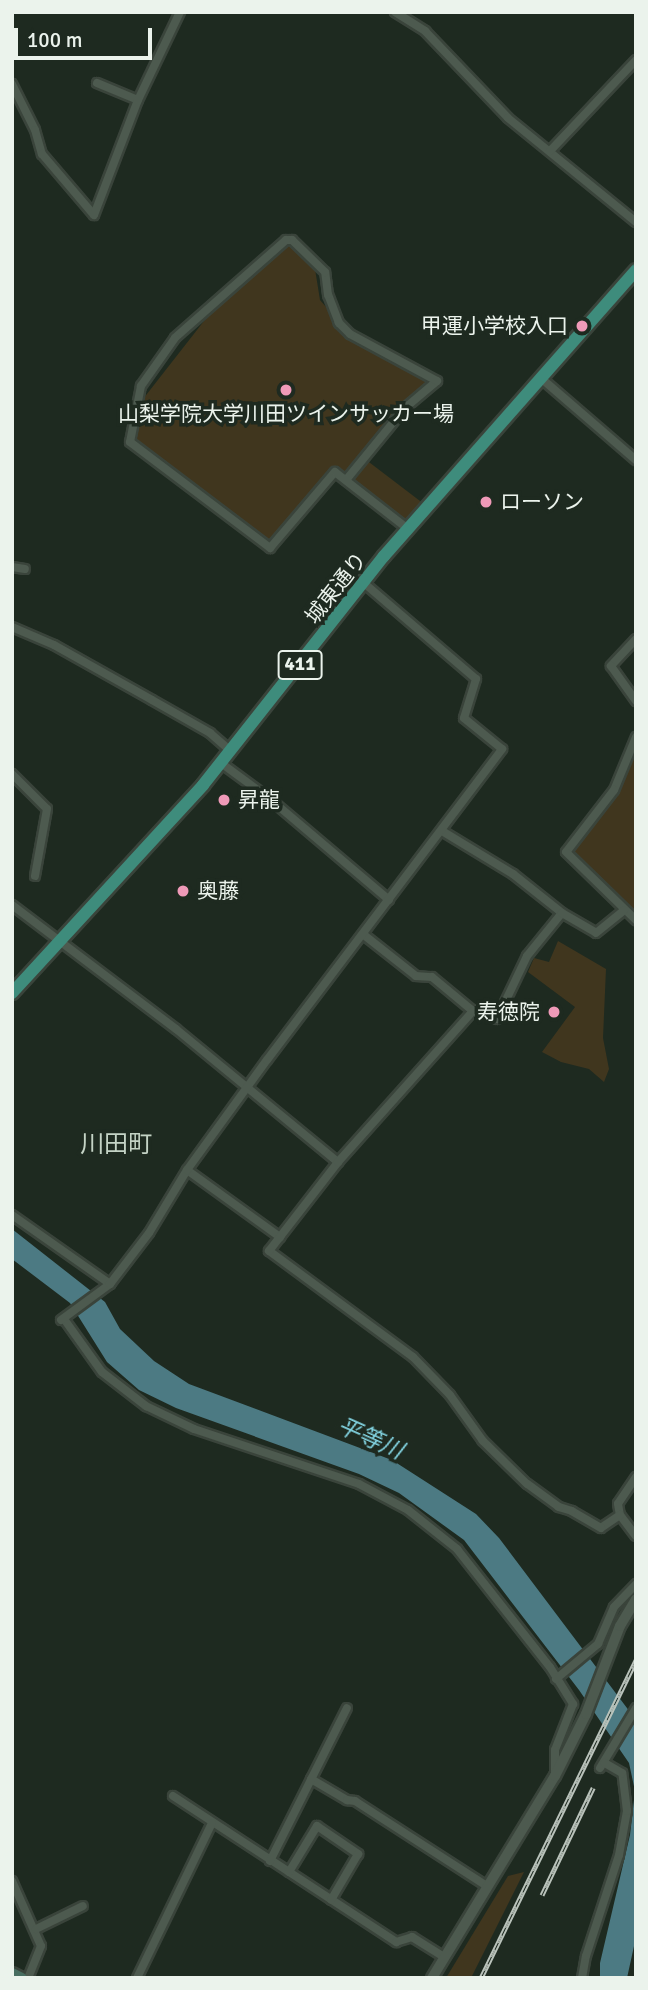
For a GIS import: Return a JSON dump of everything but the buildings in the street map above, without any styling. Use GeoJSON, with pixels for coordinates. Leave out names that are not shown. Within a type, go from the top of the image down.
{"type":"FeatureCollection","features":[{"type":"Feature","properties":{"kind":"highway","name":"城東通り"},"geometry":{"type":"LineString","coordinates":[[12,993],[222,763],[408,529],[636,270]]}},
{"type":"Feature","properties":{"kind":"main road"},"geometry":{"type":"LineString","coordinates":[[12,1973],[22,1978]]}},
{"type":"Feature","properties":{"kind":"street"},"geometry":{"type":"LineString","coordinates":[[12,84],[35,130],[42,154],[94,215],[138,100],[180,12]]}},
{"type":"Feature","properties":{"kind":"street"},"geometry":{"type":"LineString","coordinates":[[396,12],[425,31],[508,118],[636,222]]}},
{"type":"Feature","properties":{"kind":"street"},"geometry":{"type":"LineString","coordinates":[[550,151],[636,60]]}},
{"type":"Feature","properties":{"kind":"street"},"geometry":{"type":"LineString","coordinates":[[97,83],[138,100]]}},
{"type":"Feature","properties":{"kind":"street"},"geometry":{"type":"LineString","coordinates":[[346,480],[405,408],[437,381],[350,334],[339,323],[328,295],[325,272],[292,240],[286,240],[175,338],[141,386],[130,442],[270,548],[335,472],[408,529]]}},
{"type":"Feature","properties":{"kind":"street"},"geometry":{"type":"LineString","coordinates":[[542,379],[636,460]]}},
{"type":"Feature","properties":{"kind":"street"},"geometry":{"type":"LineString","coordinates":[[12,567],[25,569]]}},
{"type":"Feature","properties":{"kind":"street"},"geometry":{"type":"LineString","coordinates":[[364,583],[476,678],[464,718],[502,749],[187,1170],[149,1233],[110,1284],[64,1318],[102,1372],[146,1406],[194,1429],[359,1484],[429,1525],[457,1549],[559,1677],[573,1704],[555,1751],[555,1776]]}},
{"type":"Feature","properties":{"kind":"street"},"geometry":{"type":"LineString","coordinates":[[12,627],[54,645],[182,717],[231,751]]}},
{"type":"Feature","properties":{"kind":"street"},"geometry":{"type":"LineString","coordinates":[[636,639],[611,666],[636,701]]}},
{"type":"Feature","properties":{"kind":"street"},"geometry":{"type":"LineString","coordinates":[[636,737],[614,790],[566,852],[636,920]]}},
{"type":"Feature","properties":{"kind":"street"},"geometry":{"type":"LineString","coordinates":[[222,763],[270,799],[389,900]]}},
{"type":"Feature","properties":{"kind":"street"},"geometry":{"type":"LineString","coordinates":[[12,774],[47,809],[35,876]]}},
{"type":"Feature","properties":{"kind":"street"},"geometry":{"type":"LineString","coordinates":[[442,831],[513,874],[562,913],[596,933],[624,910]]}},
{"type":"Feature","properties":{"kind":"street"},"geometry":{"type":"LineString","coordinates":[[12,905],[248,1088],[338,1162]]}},
{"type":"Feature","properties":{"kind":"street"},"geometry":{"type":"LineString","coordinates":[[364,935],[416,976],[432,977],[473,1011],[497,1019],[527,956],[562,913]]}},
{"type":"Feature","properties":{"kind":"street"},"geometry":{"type":"LineString","coordinates":[[473,1011],[338,1162],[269,1251],[413,1357],[450,1395],[483,1441],[527,1484],[559,1507],[572,1511],[601,1528],[620,1514]]}},
{"type":"Feature","properties":{"kind":"street"},"geometry":{"type":"LineString","coordinates":[[187,1170],[280,1237]]}},
{"type":"Feature","properties":{"kind":"street"},"geometry":{"type":"LineString","coordinates":[[12,1215],[110,1284]]}},
{"type":"Feature","properties":{"kind":"street"},"geometry":{"type":"LineString","coordinates":[[636,1477],[618,1504],[620,1514],[636,1536]]}},
{"type":"Feature","properties":{"kind":"street"},"geometry":{"type":"LineString","coordinates":[[559,1677],[598,1644],[614,1607],[636,1584]]}},
{"type":"Feature","properties":{"kind":"street"},"geometry":{"type":"LineString","coordinates":[[432,1978],[555,1776],[586,1714],[620,1626],[636,1599]]}},
{"type":"Feature","properties":{"kind":"street"},"geometry":{"type":"LineString","coordinates":[[270,1861],[347,1708]]}},
{"type":"Feature","properties":{"kind":"street"},"geometry":{"type":"LineString","coordinates":[[582,1978],[586,1956],[619,1856],[627,1811],[622,1773],[605,1762],[635,1710]]}},
{"type":"Feature","properties":{"kind":"street"},"geometry":{"type":"LineString","coordinates":[[311,1779],[355,1801],[488,1886]]}},
{"type":"Feature","properties":{"kind":"street"},"geometry":{"type":"LineString","coordinates":[[173,1796],[396,1942],[412,1937],[444,1957]]}},
{"type":"Feature","properties":{"kind":"street"},"geometry":{"type":"LineString","coordinates":[[137,1978],[212,1823]]}},
{"type":"Feature","properties":{"kind":"street"},"geometry":{"type":"LineString","coordinates":[[289,1872],[317,1826],[358,1854],[331,1900]]}},
{"type":"Feature","properties":{"kind":"street"},"geometry":{"type":"LineString","coordinates":[[12,1881],[41,1946],[28,1978]]}},
{"type":"Feature","properties":{"kind":"street"},"geometry":{"type":"LineString","coordinates":[[36,1930],[83,1906]]}},
{"type":"Feature","properties":{"kind":"shaded area","name":"山梨学院大学川田ツインサッカー場"},"geometry":{"type":"Polygon","coordinates":[[[287,243],[315,269],[320,300],[333,315],[336,326],[429,381],[361,456],[424,504],[406,524],[334,468],[271,541],[136,441],[143,399],[204,321],[287,243]]]}},
{"type":"Feature","properties":{"kind":"shaded area"},"geometry":{"type":"Polygon","coordinates":[[[636,737],[636,920],[566,852],[614,790],[636,737]]]}},
{"type":"Feature","properties":{"kind":"shaded area"},"geometry":{"type":"Polygon","coordinates":[[[558,941],[606,969],[603,1038],[609,1069],[604,1082],[589,1069],[561,1062],[542,1052],[575,1007],[528,972],[534,958],[549,962],[558,941]]]}},
{"type":"Feature","properties":{"kind":"shaded area"},"geometry":{"type":"Polygon","coordinates":[[[524,1872],[471,1978],[446,1978],[508,1876],[524,1872]]]}},
{"type":"Feature","properties":{"kind":"water"},"geometry":{"type":"Polygon","coordinates":[[[12,1229],[105,1302],[120,1329],[154,1361],[189,1384],[392,1460],[476,1514],[499,1538],[636,1720],[636,1937],[627,1978],[600,1978],[600,1963],[630,1835],[635,1791],[629,1763],[579,1690],[464,1540],[399,1493],[359,1474],[176,1408],[139,1390],[107,1362],[70,1303],[12,1259],[12,1229]]]}},
{"type":"Feature","properties":{"kind":"railway"},"geometry":{"type":"LineString","coordinates":[[481,1978],[636,1660]]}},
{"type":"Feature","properties":{"kind":"railway"},"geometry":{"type":"LineString","coordinates":[[542,1895],[593,1788]]}},
{"type":"Feature","properties":{"kind":"place","name":"甲運小学校入口"},"geometry":{"type":"Point","coordinates":[582,326]}},
{"type":"Feature","properties":{"kind":"place","name":"山梨学院大学川田ツインサッカー場"},"geometry":{"type":"Point","coordinates":[286,390]}},
{"type":"Feature","properties":{"kind":"place","name":"ローソン"},"geometry":{"type":"Point","coordinates":[486,502]}},
{"type":"Feature","properties":{"kind":"place","name":"昇龍"},"geometry":{"type":"Point","coordinates":[224,800]}},
{"type":"Feature","properties":{"kind":"place","name":"奥藤"},"geometry":{"type":"Point","coordinates":[183,891]}},
{"type":"Feature","properties":{"kind":"place","name":"寿徳院"},"geometry":{"type":"Point","coordinates":[554,1012]}},
{"type":"Feature","properties":{"kind":"district","name":"川田町"},"geometry":{"type":"Point","coordinates":[116,1145]}},
{"type":"Feature","properties":{"kind":"water label","name":"平等川"},"geometry":{"type":"Point","coordinates":[370,1439]}}]}
